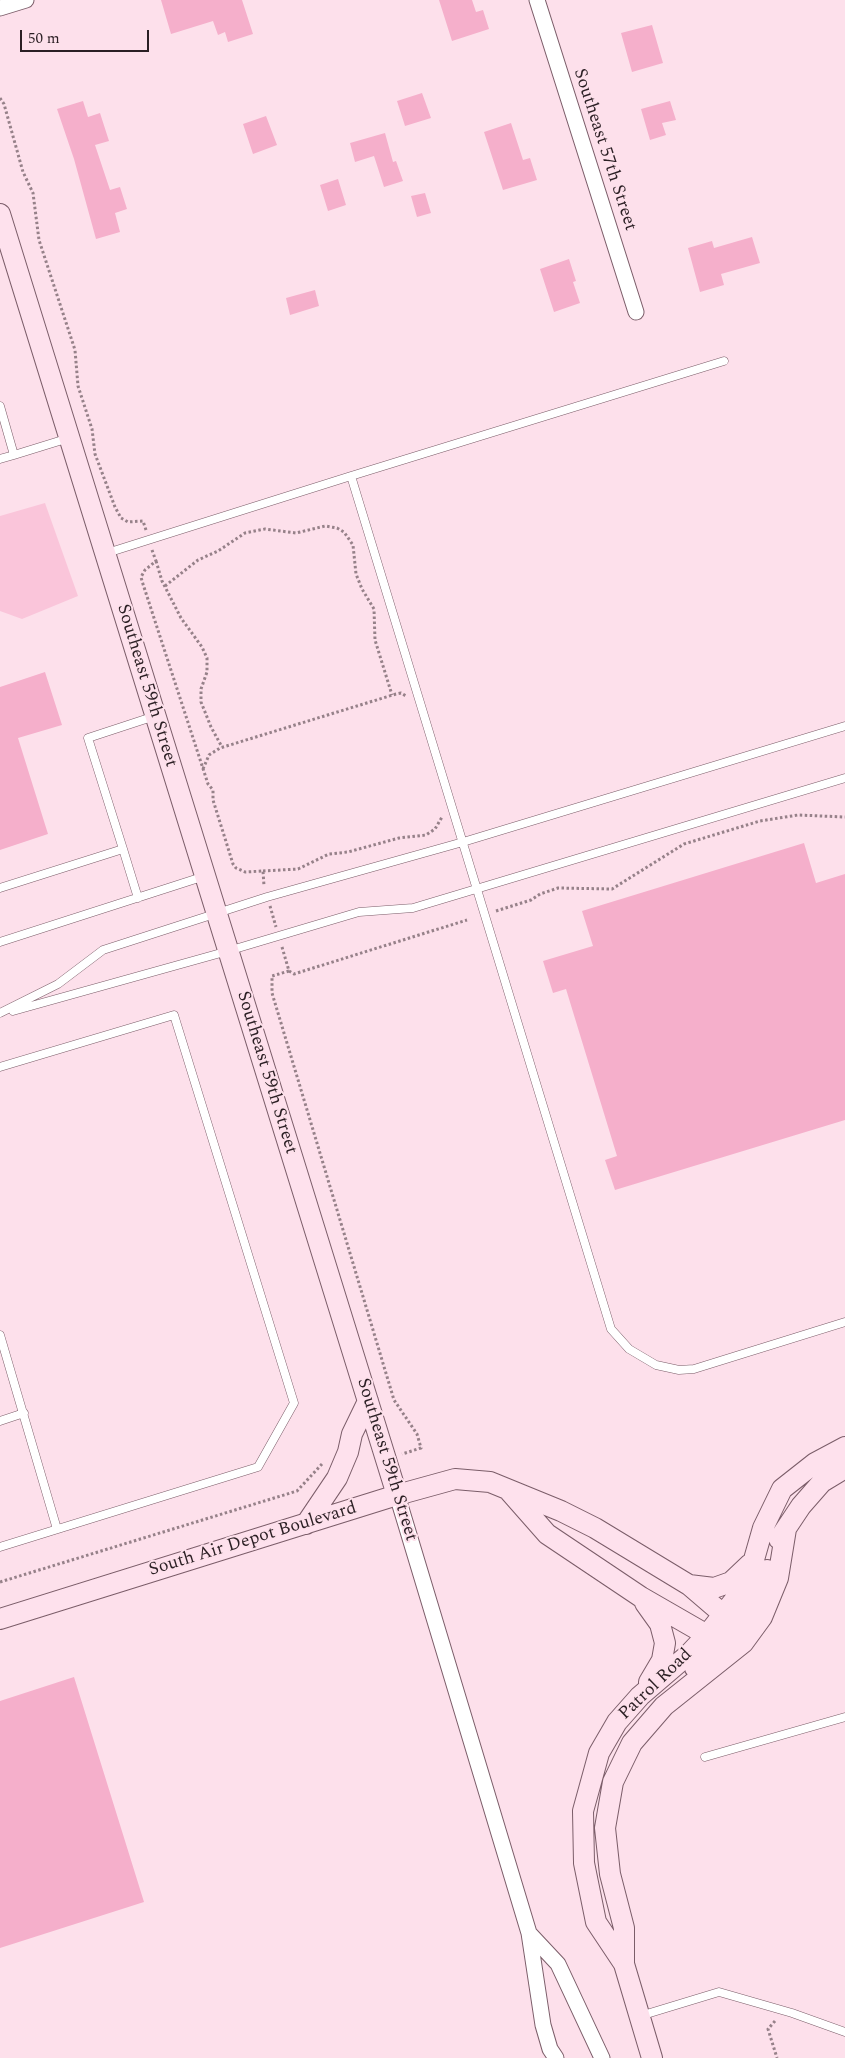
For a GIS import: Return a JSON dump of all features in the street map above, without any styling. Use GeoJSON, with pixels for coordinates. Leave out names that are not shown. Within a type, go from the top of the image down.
{"type":"FeatureCollection","features":[{"type":"Feature","properties":{"kind":"main road","name":"Southeast 59th Street"},"geometry":{"type":"LineString","coordinates":[[1,220],[397,1495]]}},
{"type":"Feature","properties":{"kind":"main road"},"geometry":{"type":"LineString","coordinates":[[306,1524],[337,1478],[348,1452],[352,1434],[368,1401]]}},
{"type":"Feature","properties":{"kind":"main road"},"geometry":{"type":"LineString","coordinates":[[669,1703],[680,1684],[727,1623],[747,1584],[764,1528],[782,1489],[815,1463],[845,1447]]}},
{"type":"Feature","properties":{"kind":"main road"},"geometry":{"type":"LineString","coordinates":[[507,1489],[547,1534],[641,1597],[707,1635],[748,1610],[765,1578],[776,1543],[801,1506],[822,1482],[845,1468]]}},
{"type":"Feature","properties":{"kind":"main road","name":"South Air Depot Boulevard"},"geometry":{"type":"LineString","coordinates":[[0,1619],[397,1495],[455,1479],[490,1482],[562,1510],[689,1585],[727,1623]]}},
{"type":"Feature","properties":{"kind":"main road"},"geometry":{"type":"LineString","coordinates":[[669,1703],[743,1643],[762,1617],[778,1578],[786,1529]]}},
{"type":"Feature","properties":{"kind":"main road"},"geometry":{"type":"LineString","coordinates":[[689,1585],[714,1588],[732,1582],[756,1557]]}},
{"type":"Feature","properties":{"kind":"main road"},"geometry":{"type":"LineString","coordinates":[[640,1696],[662,1660],[665,1643],[660,1624],[641,1597]]}},
{"type":"Feature","properties":{"kind":"main road","name":"Patrol Road"},"geometry":{"type":"LineString","coordinates":[[652,2058],[624,1964],[596,1922],[584,1863],[583,1810],[599,1753],[617,1722],[640,1696],[689,1654],[707,1635]]}},
{"type":"Feature","properties":{"kind":"main road","name":"Patrol Road"},"geometry":{"type":"LineString","coordinates":[[624,1964],[624,1928],[610,1874],[605,1828],[613,1782],[632,1743],[669,1703]]}},
{"type":"Feature","properties":{"kind":"street"},"geometry":{"type":"LineString","coordinates":[[0,8],[26,0]]}},
{"type":"Feature","properties":{"kind":"street","name":"Southeast 57th Street"},"geometry":{"type":"LineString","coordinates":[[537,0],[636,312]]}},
{"type":"Feature","properties":{"kind":"street","name":"Southeast 59th Street"},"geometry":{"type":"LineString","coordinates":[[397,1495],[529,1933],[543,2025],[550,2049],[556,2058]]}},
{"type":"Feature","properties":{"kind":"street","name":"Southeast 59th Street"},"geometry":{"type":"LineString","coordinates":[[529,1933],[558,1964],[602,2058]]}},
{"type":"Feature","properties":{"kind":"lane"},"geometry":{"type":"LineString","coordinates":[[105,553],[724,361]]}},
{"type":"Feature","properties":{"kind":"lane"},"geometry":{"type":"LineString","coordinates":[[0,406],[14,455]]}},
{"type":"Feature","properties":{"kind":"lane"},"geometry":{"type":"LineString","coordinates":[[0,459],[69,438]]}},
{"type":"Feature","properties":{"kind":"lane"},"geometry":{"type":"LineString","coordinates":[[351,476],[611,1329],[629,1349],[656,1365],[679,1370],[694,1369],[845,1322]]}},
{"type":"Feature","properties":{"kind":"lane"},"geometry":{"type":"LineString","coordinates":[[138,898],[88,738],[155,716]]}},
{"type":"Feature","properties":{"kind":"lane"},"geometry":{"type":"LineString","coordinates":[[0,1014],[58,984],[103,950],[267,897],[463,842],[845,726]]}},
{"type":"Feature","properties":{"kind":"lane"},"geometry":{"type":"LineString","coordinates":[[0,1014],[228,951],[359,912],[414,908],[845,778]]}},
{"type":"Feature","properties":{"kind":"lane"},"geometry":{"type":"LineString","coordinates":[[0,888],[123,849]]}},
{"type":"Feature","properties":{"kind":"lane"},"geometry":{"type":"LineString","coordinates":[[0,942],[205,876]]}},
{"type":"Feature","properties":{"kind":"lane"},"geometry":{"type":"LineString","coordinates":[[0,1067],[174,1015],[294,1403],[258,1467],[0,1547]]}},
{"type":"Feature","properties":{"kind":"lane"},"geometry":{"type":"LineString","coordinates":[[0,1335],[57,1529]]}},
{"type":"Feature","properties":{"kind":"lane"},"geometry":{"type":"LineString","coordinates":[[0,1421],[24,1414]]}},
{"type":"Feature","properties":{"kind":"lane"},"geometry":{"type":"LineString","coordinates":[[706,1757],[845,1717]]}},
{"type":"Feature","properties":{"kind":"lane"},"geometry":{"type":"LineString","coordinates":[[640,2016],[718,1992],[792,2013],[845,2032]]}},
{"type":"Feature","properties":{"kind":"path"},"geometry":{"type":"LineString","coordinates":[[165,586],[198,560],[218,552],[235,538],[245,534],[264,529],[296,533],[324,526],[337,528],[344,532],[353,545],[356,574],[362,589],[374,608],[376,640],[392,695]]}},
{"type":"Feature","properties":{"kind":"path"},"geometry":{"type":"LineString","coordinates":[[156,561],[165,586],[181,618],[202,647],[207,658],[207,672],[201,689],[201,702],[211,727],[222,747]]}},
{"type":"Feature","properties":{"kind":"path"},"geometry":{"type":"LineString","coordinates":[[204,769],[212,752],[222,747],[392,695],[401,694],[407,698]]}},
{"type":"Feature","properties":{"kind":"path"},"geometry":{"type":"LineString","coordinates":[[263,871],[298,869],[330,854],[348,852],[399,838],[426,835],[439,825],[442,820],[442,814]]}},
{"type":"Feature","properties":{"kind":"path"},"geometry":{"type":"LineString","coordinates":[[496,911],[531,900],[540,894],[558,888],[612,889],[684,844],[760,821],[798,815],[845,817]]}},
{"type":"Feature","properties":{"kind":"path"},"geometry":{"type":"LineString","coordinates":[[289,971],[294,974],[467,920]]}},
{"type":"Feature","properties":{"kind":"path"},"geometry":{"type":"LineString","coordinates":[[776,2058],[768,2029],[774,2021],[781,2022]]}},
{"type":"Feature","properties":{"kind":"shaded area"},"geometry":{"type":"Polygon","coordinates":[[[45,503],[78,596],[22,619],[0,611],[0,516],[45,503]]]}},
{"type":"Feature","properties":{"kind":"building"},"geometry":{"type":"Polygon","coordinates":[[[161,0],[242,0],[253,34],[228,42],[225,32],[218,35],[213,21],[171,34],[161,0]]]}},
{"type":"Feature","properties":{"kind":"building"},"geometry":{"type":"Polygon","coordinates":[[[439,0],[472,0],[476,12],[483,10],[489,29],[452,41],[439,0]]]}},
{"type":"Feature","properties":{"kind":"building"},"geometry":{"type":"Polygon","coordinates":[[[652,25],[663,63],[632,72],[621,33],[652,25]]]}},
{"type":"Feature","properties":{"kind":"building"},"geometry":{"type":"Polygon","coordinates":[[[422,93],[431,118],[405,126],[397,101],[422,93]]]}},
{"type":"Feature","properties":{"kind":"building"},"geometry":{"type":"Polygon","coordinates":[[[83,101],[88,117],[100,113],[109,141],[95,145],[110,190],[120,187],[127,209],[115,213],[120,232],[96,239],[74,159],[57,109],[83,101]]]}},
{"type":"Feature","properties":{"kind":"building"},"geometry":{"type":"Polygon","coordinates":[[[670,101],[676,120],[662,123],[666,135],[650,140],[641,109],[670,101]]]}},
{"type":"Feature","properties":{"kind":"building"},"geometry":{"type":"Polygon","coordinates":[[[266,116],[277,145],[253,154],[243,124],[266,116]]]}},
{"type":"Feature","properties":{"kind":"building"},"geometry":{"type":"Polygon","coordinates":[[[511,123],[523,160],[530,158],[537,180],[503,190],[484,132],[511,123]]]}},
{"type":"Feature","properties":{"kind":"building"},"geometry":{"type":"Polygon","coordinates":[[[385,133],[393,162],[396,161],[403,181],[384,187],[374,156],[355,162],[350,143],[385,133]]]}},
{"type":"Feature","properties":{"kind":"building"},"geometry":{"type":"Polygon","coordinates":[[[338,179],[346,205],[328,211],[320,185],[338,179]]]}},
{"type":"Feature","properties":{"kind":"building"},"geometry":{"type":"Polygon","coordinates":[[[425,193],[431,213],[417,217],[411,196],[425,193]]]}},
{"type":"Feature","properties":{"kind":"building"},"geometry":{"type":"Polygon","coordinates":[[[752,237],[760,263],[721,274],[724,285],[700,292],[688,248],[712,241],[714,248],[752,237]]]}},
{"type":"Feature","properties":{"kind":"building"},"geometry":{"type":"Polygon","coordinates":[[[569,259],[576,281],[573,282],[580,303],[554,312],[540,269],[569,259]]]}},
{"type":"Feature","properties":{"kind":"building"},"geometry":{"type":"Polygon","coordinates":[[[315,290],[319,306],[290,315],[286,298],[315,290]]]}},
{"type":"Feature","properties":{"kind":"building"},"geometry":{"type":"Polygon","coordinates":[[[45,672],[62,725],[18,738],[48,834],[0,850],[0,687],[45,672]]]}},
{"type":"Feature","properties":{"kind":"building"},"geometry":{"type":"Polygon","coordinates":[[[804,843],[816,883],[845,874],[845,1120],[615,1190],[605,1160],[617,1156],[566,989],[553,993],[543,961],[593,946],[582,911],[804,843]]]}},
{"type":"Feature","properties":{"kind":"building"},"geometry":{"type":"Polygon","coordinates":[[[74,1677],[144,1902],[0,1948],[0,1701],[74,1677]]]}}]}
